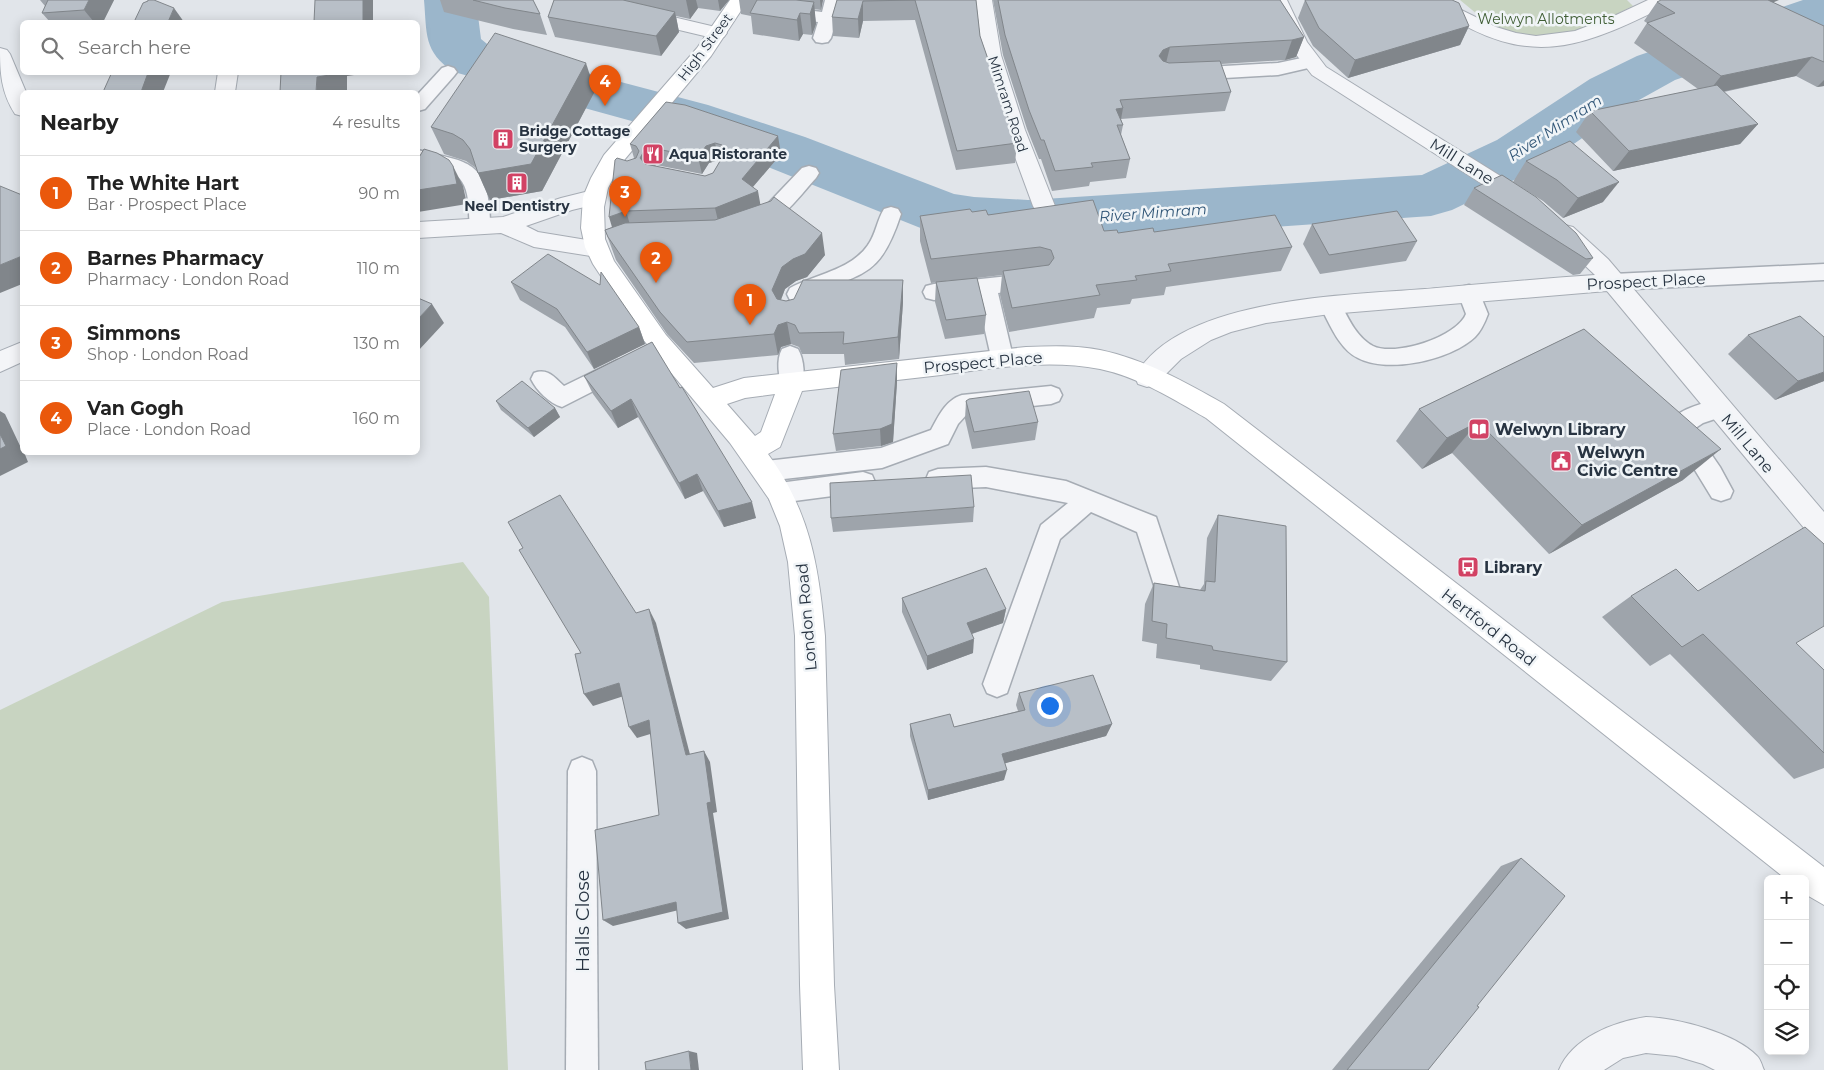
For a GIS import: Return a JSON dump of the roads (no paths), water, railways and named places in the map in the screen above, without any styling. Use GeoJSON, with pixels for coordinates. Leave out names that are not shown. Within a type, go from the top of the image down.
{"type":"FeatureCollection","features":[{"type":"Feature","properties":{"kind":"street"},"geometry":{"type":"LineString","coordinates":[[577,0],[717,34]]}},
{"type":"Feature","properties":{"kind":"street","name":"Mimram Road"},"geometry":{"type":"LineString","coordinates":[[982,0],[991,55],[1015,130],[1044,206]]}},
{"type":"Feature","properties":{"kind":"street"},"geometry":{"type":"LineString","coordinates":[[1415,2],[1444,7],[1489,31],[1509,38],[1544,43],[1568,41],[1610,25],[1663,0]]}},
{"type":"Feature","properties":{"kind":"street","name":"High Street"},"geometry":{"type":"LineString","coordinates":[[641,126],[717,34],[747,5]]}},
{"type":"Feature","properties":{"kind":"street","name":"Mill Lane"},"geometry":{"type":"LineString","coordinates":[[1282,6],[1298,44],[1319,71],[1343,88],[1493,180],[1544,216],[1585,250],[1824,532]]}},
{"type":"Feature","properties":{"kind":"street"},"geometry":{"type":"LineString","coordinates":[[0,54],[20,104]]}},
{"type":"Feature","properties":{"kind":"street"},"geometry":{"type":"LineString","coordinates":[[225,90],[228,75]]}},
{"type":"Feature","properties":{"kind":"street","name":"London Road"},"geometry":{"type":"LineString","coordinates":[[641,126],[610,162],[604,172],[593,198],[592,224],[606,246],[619,286],[648,354],[709,400],[765,472],[791,518],[801,554],[807,593],[810,636],[815,906],[821,1070]]}},
{"type":"Feature","properties":{"kind":"street"},"geometry":{"type":"LineString","coordinates":[[420,230],[504,225],[568,203],[593,198]]}},
{"type":"Feature","properties":{"kind":"street"},"geometry":{"type":"LineString","coordinates":[[504,225],[534,239],[606,246]]}},
{"type":"Feature","properties":{"kind":"street","name":"Prospect Place"},"geometry":{"type":"LineString","coordinates":[[709,400],[744,388],[1002,357],[1047,355],[1084,357],[1115,364],[1148,377],[1160,362],[1188,341],[1223,325],[1265,313],[1469,293],[1613,282]]}},
{"type":"Feature","properties":{"kind":"street"},"geometry":{"type":"LineString","coordinates":[[0,362],[20,352]]}},
{"type":"Feature","properties":{"kind":"street","name":"Hertford Road"},"geometry":{"type":"LineString","coordinates":[[1148,377],[1187,394],[1215,411],[1766,845],[1824,888]]}},
{"type":"Feature","properties":{"kind":"street"},"geometry":{"type":"LineString","coordinates":[[765,472],[771,439],[792,383]]}},
{"type":"Feature","properties":{"kind":"street"},"geometry":{"type":"LineString","coordinates":[[1577,1070],[1606,1046],[1635,1036],[1685,1039],[1710,1048],[1746,1070]]}},
{"type":"Feature","properties":{"kind":"lane"},"geometry":{"type":"LineString","coordinates":[[822,38],[834,0]]}},
{"type":"Feature","properties":{"kind":"lane"},"geometry":{"type":"LineString","coordinates":[[747,5],[828,18]]}},
{"type":"Feature","properties":{"kind":"lane"},"geometry":{"type":"LineString","coordinates":[[1174,74],[1278,69],[1311,62]]}},
{"type":"Feature","properties":{"kind":"lane"},"geometry":{"type":"LineString","coordinates":[[420,103],[448,72]]}},
{"type":"Feature","properties":{"kind":"lane"},"geometry":{"type":"LineString","coordinates":[[420,157],[459,166],[470,174],[476,188],[480,226]]}},
{"type":"Feature","properties":{"kind":"lane"},"geometry":{"type":"LineString","coordinates":[[610,162],[632,169]]}},
{"type":"Feature","properties":{"kind":"lane"},"geometry":{"type":"LineString","coordinates":[[736,228],[768,217],[809,173]]}},
{"type":"Feature","properties":{"kind":"lane"},"geometry":{"type":"LineString","coordinates":[[789,313],[795,296],[854,269],[871,257],[877,249],[891,214]]}},
{"type":"Feature","properties":{"kind":"lane","name":"Prospect Place"},"geometry":{"type":"LineString","coordinates":[[1613,282],[1824,272]]}},
{"type":"Feature","properties":{"kind":"lane"},"geometry":{"type":"LineString","coordinates":[[934,292],[1037,281]]}},
{"type":"Feature","properties":{"kind":"lane"},"geometry":{"type":"LineString","coordinates":[[986,287],[1002,357]]}},
{"type":"Feature","properties":{"kind":"lane"},"geometry":{"type":"LineString","coordinates":[[1331,306],[1348,338],[1367,353],[1384,357],[1402,356],[1423,351],[1464,334],[1474,324],[1477,314],[1469,293]]}},
{"type":"Feature","properties":{"kind":"lane"},"geometry":{"type":"LineString","coordinates":[[542,379],[562,398],[648,354]]}},
{"type":"Feature","properties":{"kind":"lane"},"geometry":{"type":"LineString","coordinates":[[790,355],[792,383]]}},
{"type":"Feature","properties":{"kind":"lane"},"geometry":{"type":"LineString","coordinates":[[765,472],[882,458],[940,437],[949,418],[962,404],[1051,395]]}},
{"type":"Feature","properties":{"kind":"lane"},"geometry":{"type":"LineString","coordinates":[[1719,408],[1695,416],[1680,426],[1694,449],[1713,473],[1721,491]]}},
{"type":"Feature","properties":{"kind":"lane"},"geometry":{"type":"LineString","coordinates":[[765,472],[850,483],[889,481]]}},
{"type":"Feature","properties":{"kind":"lane"},"geometry":{"type":"LineString","coordinates":[[918,480],[986,477],[1066,491],[1147,524],[1168,593]]}},
{"type":"Feature","properties":{"kind":"lane"},"geometry":{"type":"LineString","coordinates":[[997,684],[1050,533],[1088,500]]}},
{"type":"Feature","properties":{"kind":"lane","name":"Halls Close"},"geometry":{"type":"LineString","coordinates":[[582,771],[582,1070]]}},
{"type":"Feature","properties":{"kind":"waterway","name":"River Mimram"},"geometry":{"type":"LineString","coordinates":[[450,0],[454,39],[459,51],[473,60],[688,118],[784,151],[945,214],[974,219],[1028,222],[1431,195],[1518,154],[1610,92],[1656,68],[1824,10]]}},
{"type":"Feature","properties":{"kind":"place","name":"Van Gogh"},"geometry":{"type":"Point","coordinates":[605,106]}},
{"type":"Feature","properties":{"kind":"place","name":"Bridge Cottage Surgery"},"geometry":{"type":"Point","coordinates":[503,139]}},
{"type":"Feature","properties":{"kind":"place","name":"Aqua Ristorante"},"geometry":{"type":"Point","coordinates":[653,154]}},
{"type":"Feature","properties":{"kind":"place","name":"Neel Dentistry"},"geometry":{"type":"Point","coordinates":[517,183]}},
{"type":"Feature","properties":{"kind":"place","name":"Simmons"},"geometry":{"type":"Point","coordinates":[625,217]}},
{"type":"Feature","properties":{"kind":"place","name":"Barnes Pharmacy"},"geometry":{"type":"Point","coordinates":[656,283]}},
{"type":"Feature","properties":{"kind":"place","name":"The White Hart"},"geometry":{"type":"Point","coordinates":[750,325]}},
{"type":"Feature","properties":{"kind":"place","name":"Welwyn Library"},"geometry":{"type":"Point","coordinates":[1479,429]}},
{"type":"Feature","properties":{"kind":"place","name":"Welwyn Civic Centre"},"geometry":{"type":"Point","coordinates":[1561,461]}},
{"type":"Feature","properties":{"kind":"place","name":"Library"},"geometry":{"type":"Point","coordinates":[1468,567]}},
{"type":"Feature","properties":{"kind":"park label","name":"Welwyn Allotments"},"geometry":{"type":"Point","coordinates":[1546,19]}}]}
